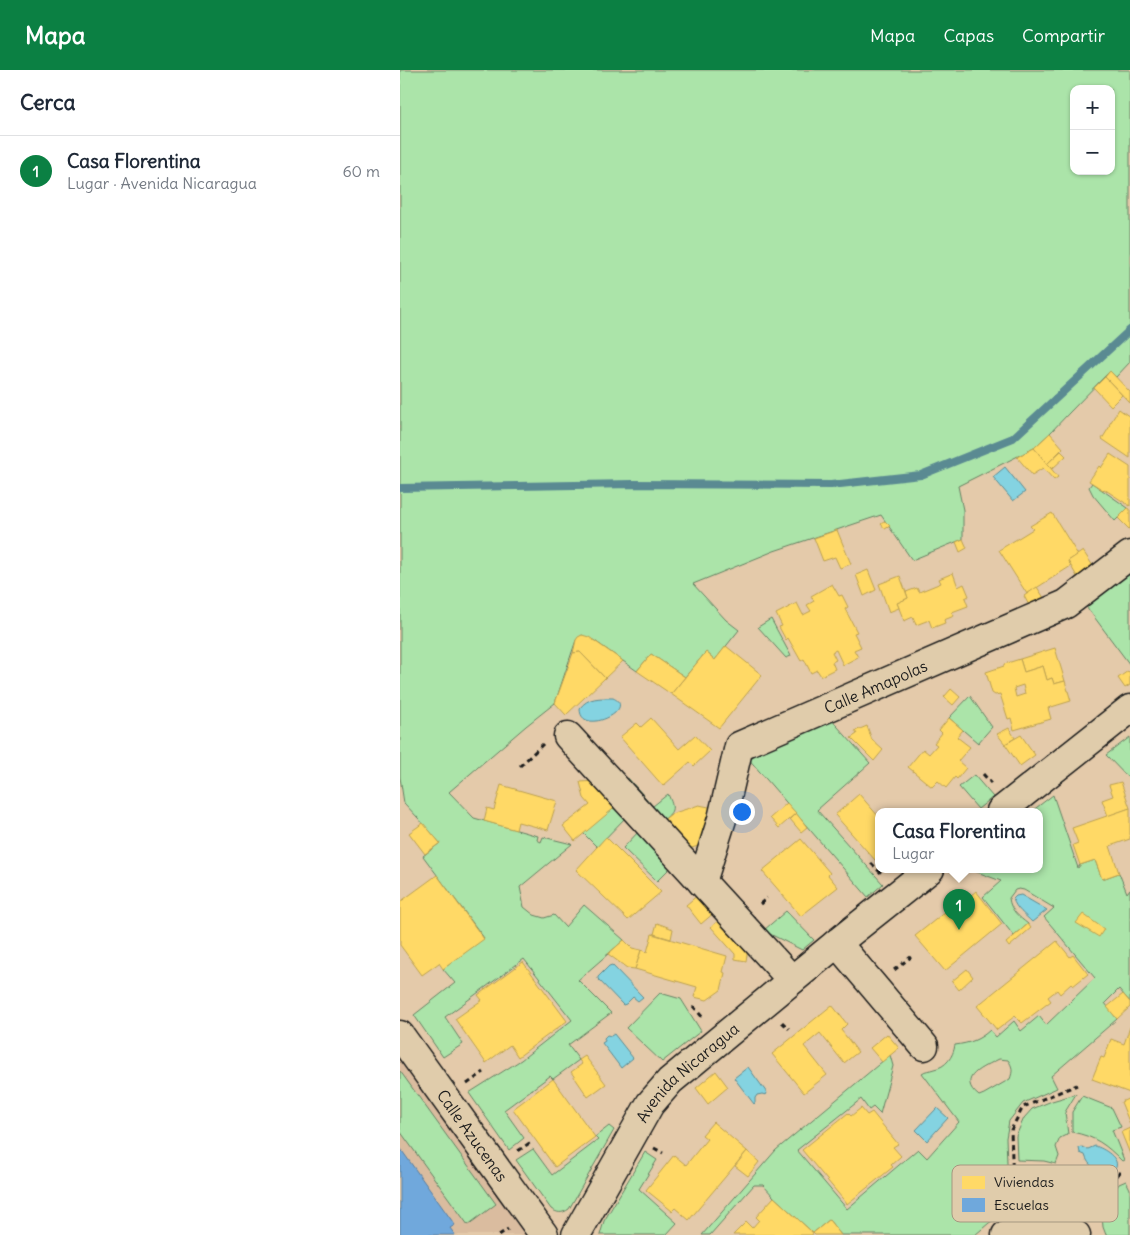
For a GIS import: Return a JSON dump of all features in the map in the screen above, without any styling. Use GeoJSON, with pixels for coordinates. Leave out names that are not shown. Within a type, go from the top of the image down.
{"type":"FeatureCollection","features":[{"type":"Feature","properties":{"kind":"street","name":"Calle Amapolas"},"geometry":{"type":"LineString","coordinates":[[702,882],[722,819],[739,746],[1066,604],[1130,555]]}},
{"type":"Feature","properties":{"kind":"street"},"geometry":{"type":"LineString","coordinates":[[1006,808],[1130,708]]}},
{"type":"Feature","properties":{"kind":"street"},"geometry":{"type":"LineString","coordinates":[[568,736],[792,980]]}},
{"type":"Feature","properties":{"kind":"street","name":"Avenida Nicaragua"},"geometry":{"type":"LineString","coordinates":[[576,1235],[650,1104],[670,1081],[837,942],[925,873]]}},
{"type":"Feature","properties":{"kind":"street"},"geometry":{"type":"LineString","coordinates":[[837,942],[924,1046]]}},
{"type":"Feature","properties":{"kind":"street","name":"Calle Azucenas"},"geometry":{"type":"LineString","coordinates":[[400,1035],[544,1235]]}},
{"type":"Feature","properties":{"kind":"street"},"geometry":{"type":"LineString","coordinates":[[1006,1235],[1011,1231],[1028,1225],[1049,1225],[1076,1235]]}},
{"type":"Feature","properties":{"kind":"path"},"geometry":{"type":"LineString","coordinates":[[1012,1165],[1011,1130],[1023,1108],[1077,1085]]}},
{"type":"Feature","properties":{"kind":"shaded area"},"geometry":{"type":"Polygon","coordinates":[[[400,1055],[527,1235],[400,1235],[400,1055]]]}},
{"type":"Feature","properties":{"kind":"green space"},"geometry":{"type":"Polygon","coordinates":[[[400,70],[1130,70],[1130,362],[1116,377],[1110,371],[1034,448],[958,486],[963,510],[963,539],[912,560],[881,515],[774,551],[693,584],[726,620],[739,630],[715,660],[706,652],[685,677],[651,654],[637,671],[595,641],[582,635],[576,640],[555,703],[449,792],[474,818],[538,836],[537,840],[541,842],[543,837],[572,844],[520,887],[524,907],[534,915],[544,918],[554,915],[565,927],[584,905],[624,940],[578,980],[611,1013],[568,1045],[579,1060],[553,1079],[550,1076],[504,1110],[524,1138],[509,1150],[469,1093],[521,1060],[572,1020],[524,959],[445,1017],[463,1044],[443,1057],[414,1015],[455,983],[443,969],[484,938],[423,856],[440,843],[404,803],[400,777],[400,70]]]}},
{"type":"Feature","properties":{"kind":"green space"},"geometry":{"type":"Polygon","coordinates":[[[1092,483],[1128,508],[1115,521],[1093,495],[1089,487],[1092,483]]]}},
{"type":"Feature","properties":{"kind":"green space"},"geometry":{"type":"Polygon","coordinates":[[[1130,567],[1130,665],[1086,606],[1130,567]]]}},
{"type":"Feature","properties":{"kind":"green space"},"geometry":{"type":"Polygon","coordinates":[[[771,619],[791,656],[786,658],[758,627],[771,619]]]}},
{"type":"Feature","properties":{"kind":"green space"},"geometry":{"type":"Polygon","coordinates":[[[970,696],[992,727],[978,743],[949,718],[970,696]]]}},
{"type":"Feature","properties":{"kind":"green space"},"geometry":{"type":"Polygon","coordinates":[[[829,717],[870,763],[817,810],[883,884],[868,897],[747,757],[829,717]]]}},
{"type":"Feature","properties":{"kind":"green space"},"geometry":{"type":"Polygon","coordinates":[[[1130,737],[1130,780],[1106,755],[1130,737]]]}},
{"type":"Feature","properties":{"kind":"green space"},"geometry":{"type":"Polygon","coordinates":[[[974,775],[993,797],[977,808],[959,787],[974,775]]]}},
{"type":"Feature","properties":{"kind":"green space"},"geometry":{"type":"Polygon","coordinates":[[[628,778],[653,806],[668,794],[672,804],[671,813],[661,822],[624,781],[628,778]]]}},
{"type":"Feature","properties":{"kind":"green space"},"geometry":{"type":"Polygon","coordinates":[[[1053,795],[1078,868],[1080,865],[1095,860],[1102,879],[1119,873],[1127,893],[1130,889],[1130,1002],[1119,989],[1105,1003],[1117,1019],[1051,1076],[1057,1088],[1023,1103],[1009,1121],[1006,1138],[1007,1165],[952,1165],[952,1222],[990,1222],[975,1235],[841,1235],[829,1220],[813,1233],[763,1185],[754,1185],[710,1235],[702,1235],[776,1150],[890,1055],[893,1066],[880,1114],[873,1107],[869,1110],[861,1099],[797,1150],[847,1209],[918,1149],[927,1158],[959,1122],[922,1073],[945,1064],[953,1054],[955,1045],[974,1040],[990,1030],[996,1037],[1014,1021],[1021,1031],[1039,1016],[1046,1025],[1095,978],[1044,917],[1054,908],[1024,890],[1019,889],[1015,890],[1009,898],[1011,906],[1018,916],[1028,924],[1014,936],[983,897],[1001,881],[980,873],[1043,873],[1043,808],[1036,808],[1053,795]],[[999,1059],[980,1069],[971,1078],[972,1089],[979,1096],[1010,1079],[1012,1074],[1011,1065],[1008,1060],[999,1059]]]}},
{"type":"Feature","properties":{"kind":"green space"},"geometry":{"type":"Polygon","coordinates":[[[619,804],[628,815],[597,847],[583,833],[619,804]]]}},
{"type":"Feature","properties":{"kind":"green space"},"geometry":{"type":"Polygon","coordinates":[[[641,829],[673,865],[657,881],[623,848],[641,829]]]}},
{"type":"Feature","properties":{"kind":"green space"},"geometry":{"type":"Polygon","coordinates":[[[786,911],[814,940],[802,950],[764,930],[786,911]]]}},
{"type":"Feature","properties":{"kind":"green space"},"geometry":{"type":"Polygon","coordinates":[[[660,993],[681,999],[701,1031],[662,1062],[626,1028],[660,993]]]}},
{"type":"Feature","properties":{"kind":"green space"},"geometry":{"type":"Polygon","coordinates":[[[400,1071],[496,1204],[468,1225],[400,1131],[400,1071]]]}},
{"type":"Feature","properties":{"kind":"green space"},"geometry":{"type":"Polygon","coordinates":[[[1076,1094],[1065,1112],[1068,1134],[1060,1138],[1056,1147],[1059,1156],[1056,1164],[1044,1161],[1017,1160],[1016,1136],[1024,1118],[1032,1109],[1076,1094]]]}},
{"type":"Feature","properties":{"kind":"green space"},"geometry":{"type":"Polygon","coordinates":[[[1082,1096],[1112,1108],[1121,1127],[1112,1130],[1124,1160],[1122,1161],[1094,1139],[1072,1132],[1072,1112],[1082,1096]]]}},
{"type":"Feature","properties":{"kind":"green space"},"geometry":{"type":"Polygon","coordinates":[[[609,1126],[614,1130],[569,1209],[560,1212],[551,1209],[516,1160],[533,1149],[552,1175],[598,1140],[595,1137],[609,1126]]]}},
{"type":"Feature","properties":{"kind":"green space"},"geometry":{"type":"Polygon","coordinates":[[[645,1152],[657,1160],[639,1189],[677,1223],[666,1235],[600,1235],[604,1221],[645,1152]]]}},
{"type":"Feature","properties":{"kind":"green space"},"geometry":{"type":"Polygon","coordinates":[[[1126,1181],[1130,1189],[1130,1235],[1106,1235],[1103,1222],[1118,1222],[1119,1184],[1126,1181]]]}},
{"type":"Feature","properties":{"kind":"water"},"geometry":{"type":"Polygon","coordinates":[[[1005,467],[1025,492],[1013,501],[993,477],[1005,467]]]}},
{"type":"Feature","properties":{"kind":"water"},"geometry":{"type":"Polygon","coordinates":[[[613,698],[619,703],[619,708],[614,714],[597,721],[588,721],[582,717],[580,708],[583,704],[595,699],[613,698]]]}},
{"type":"Feature","properties":{"kind":"water"},"geometry":{"type":"Polygon","coordinates":[[[1021,895],[1047,910],[1032,922],[1014,903],[1013,899],[1021,895]]]}},
{"type":"Feature","properties":{"kind":"water"},"geometry":{"type":"Polygon","coordinates":[[[612,965],[643,997],[638,1001],[633,997],[623,1005],[598,979],[612,965]]]}},
{"type":"Feature","properties":{"kind":"water"},"geometry":{"type":"Polygon","coordinates":[[[614,1034],[633,1058],[621,1068],[602,1043],[607,1035],[611,1036],[614,1034]]]}},
{"type":"Feature","properties":{"kind":"water"},"geometry":{"type":"Polygon","coordinates":[[[748,1067],[767,1093],[766,1095],[757,1095],[754,1104],[734,1078],[748,1067]]]}},
{"type":"Feature","properties":{"kind":"water"},"geometry":{"type":"Polygon","coordinates":[[[937,1108],[948,1118],[927,1141],[916,1130],[937,1108]]]}},
{"type":"Feature","properties":{"kind":"water"},"geometry":{"type":"Polygon","coordinates":[[[1095,1146],[1102,1149],[1114,1158],[1116,1165],[1091,1165],[1085,1155],[1080,1153],[1079,1148],[1088,1149],[1095,1146]]]}},
{"type":"Feature","properties":{"kind":"building: Viviendas"},"geometry":{"type":"Polygon","coordinates":[[[1110,371],[1130,392],[1130,403],[1105,377],[1110,371]]]}},
{"type":"Feature","properties":{"kind":"building: Viviendas"},"geometry":{"type":"Polygon","coordinates":[[[1105,377],[1122,395],[1111,406],[1094,388],[1105,377]]]}},
{"type":"Feature","properties":{"kind":"building: Viviendas"},"geometry":{"type":"Polygon","coordinates":[[[1119,409],[1130,417],[1130,458],[1102,439],[1119,409]]]}},
{"type":"Feature","properties":{"kind":"building: Viviendas"},"geometry":{"type":"Polygon","coordinates":[[[1050,433],[1063,448],[1047,464],[1034,448],[1050,433]]]}},
{"type":"Feature","properties":{"kind":"building: Viviendas"},"geometry":{"type":"Polygon","coordinates":[[[1034,448],[1058,477],[1054,480],[1043,468],[1032,475],[1017,457],[1034,448]]]}},
{"type":"Feature","properties":{"kind":"building: Viviendas"},"geometry":{"type":"Polygon","coordinates":[[[1061,451],[1066,456],[1052,469],[1047,464],[1061,451]]]}},
{"type":"Feature","properties":{"kind":"building: Viviendas"},"geometry":{"type":"Polygon","coordinates":[[[1110,454],[1130,467],[1130,506],[1089,481],[1110,454]]]}},
{"type":"Feature","properties":{"kind":"building: Viviendas"},"geometry":{"type":"Polygon","coordinates":[[[1128,508],[1130,509],[1130,530],[1118,518],[1128,508]]]}},
{"type":"Feature","properties":{"kind":"building: Viviendas"},"geometry":{"type":"Polygon","coordinates":[[[1052,513],[1078,555],[1068,561],[1071,566],[1027,594],[999,550],[1033,529],[1030,526],[1052,513]]]}},
{"type":"Feature","properties":{"kind":"building: Viviendas"},"geometry":{"type":"Polygon","coordinates":[[[885,521],[890,526],[885,529],[881,524],[885,521]]]}},
{"type":"Feature","properties":{"kind":"building: Viviendas"},"geometry":{"type":"Polygon","coordinates":[[[837,530],[851,564],[840,568],[835,557],[823,561],[814,538],[837,530]]]}},
{"type":"Feature","properties":{"kind":"building: Viviendas"},"geometry":{"type":"Polygon","coordinates":[[[963,539],[967,548],[960,552],[956,542],[963,539]]]}},
{"type":"Feature","properties":{"kind":"building: Viviendas"},"geometry":{"type":"Polygon","coordinates":[[[1083,551],[1095,569],[1079,580],[1068,561],[1083,551]]]}},
{"type":"Feature","properties":{"kind":"building: Viviendas"},"geometry":{"type":"Polygon","coordinates":[[[868,570],[876,590],[864,596],[856,575],[868,570]]]}},
{"type":"Feature","properties":{"kind":"building: Viviendas"},"geometry":{"type":"Polygon","coordinates":[[[953,573],[958,587],[964,584],[969,596],[965,598],[968,606],[952,612],[954,616],[944,620],[945,623],[932,628],[929,620],[916,625],[913,617],[904,621],[897,603],[908,598],[906,592],[917,588],[919,592],[941,583],[939,579],[953,573]]]}},
{"type":"Feature","properties":{"kind":"building: Viviendas"},"geometry":{"type":"Polygon","coordinates":[[[900,576],[908,598],[897,603],[899,608],[889,612],[879,584],[900,576]]]}},
{"type":"Feature","properties":{"kind":"building: Viviendas"},"geometry":{"type":"Polygon","coordinates":[[[832,584],[839,596],[842,595],[848,607],[845,609],[857,632],[854,633],[861,647],[854,650],[858,657],[843,665],[836,650],[832,652],[836,660],[832,662],[835,669],[821,676],[817,670],[811,673],[804,659],[801,661],[788,638],[786,640],[779,627],[782,626],[776,614],[797,603],[803,615],[811,611],[807,605],[814,601],[811,596],[832,584]]]}},
{"type":"Feature","properties":{"kind":"building: Viviendas"},"geometry":{"type":"Polygon","coordinates":[[[1037,587],[1046,601],[1031,609],[1024,596],[1037,587]]]}},
{"type":"Feature","properties":{"kind":"building: Viviendas"},"geometry":{"type":"Polygon","coordinates":[[[582,635],[589,637],[623,661],[605,678],[580,652],[573,653],[576,640],[582,635]]]}},
{"type":"Feature","properties":{"kind":"building: Viviendas"},"geometry":{"type":"Polygon","coordinates":[[[726,646],[762,675],[719,728],[671,694],[706,652],[715,660],[726,646]]]}},
{"type":"Feature","properties":{"kind":"building: Viviendas"},"geometry":{"type":"Polygon","coordinates":[[[1055,648],[1065,681],[1054,684],[1052,678],[1047,680],[1043,666],[1024,672],[1020,659],[1055,648]]]}},
{"type":"Feature","properties":{"kind":"building: Viviendas"},"geometry":{"type":"Polygon","coordinates":[[[580,652],[605,678],[566,715],[555,703],[573,653],[580,652]]]}},
{"type":"Feature","properties":{"kind":"building: Viviendas"},"geometry":{"type":"Polygon","coordinates":[[[651,654],[685,677],[671,694],[637,671],[651,654]]]}},
{"type":"Feature","properties":{"kind":"building: Viviendas"},"geometry":{"type":"Polygon","coordinates":[[[1020,659],[1024,672],[1043,666],[1047,680],[1052,678],[1054,684],[1065,681],[1071,701],[1048,708],[1051,719],[1014,730],[1011,718],[1008,719],[1000,694],[995,695],[992,693],[986,672],[1004,666],[1004,664],[1020,659]],[[1023,685],[1014,688],[1016,697],[1025,694],[1023,685]]]}},
{"type":"Feature","properties":{"kind":"building: Viviendas"},"geometry":{"type":"Polygon","coordinates":[[[1128,671],[1130,673],[1130,685],[1125,688],[1118,678],[1128,671]]]}},
{"type":"Feature","properties":{"kind":"building: Viviendas"},"geometry":{"type":"Polygon","coordinates":[[[951,689],[960,697],[953,705],[944,697],[951,689]]]}},
{"type":"Feature","properties":{"kind":"building: Viviendas"},"geometry":{"type":"Polygon","coordinates":[[[651,718],[679,749],[695,735],[710,751],[694,766],[690,762],[663,786],[620,737],[637,723],[641,727],[651,718]]]}},
{"type":"Feature","properties":{"kind":"building: Viviendas"},"geometry":{"type":"Polygon","coordinates":[[[949,718],[963,730],[957,737],[970,747],[958,761],[966,768],[946,788],[938,781],[932,787],[908,767],[923,749],[929,754],[937,745],[934,743],[942,733],[939,730],[949,718]]]}},
{"type":"Feature","properties":{"kind":"building: Viviendas"},"geometry":{"type":"Polygon","coordinates":[[[867,726],[872,740],[883,750],[874,761],[851,738],[857,734],[855,731],[867,726]]]}},
{"type":"Feature","properties":{"kind":"building: Viviendas"},"geometry":{"type":"Polygon","coordinates":[[[1009,728],[1015,738],[1005,744],[997,734],[1009,728]]]}},
{"type":"Feature","properties":{"kind":"building: Viviendas"},"geometry":{"type":"Polygon","coordinates":[[[1021,735],[1035,755],[1020,766],[1005,744],[1021,735]]]}},
{"type":"Feature","properties":{"kind":"building: Viviendas"},"geometry":{"type":"Polygon","coordinates":[[[598,781],[619,804],[575,841],[563,826],[590,805],[584,798],[580,782],[598,781]]]}},
{"type":"Feature","properties":{"kind":"building: Viviendas"},"geometry":{"type":"Polygon","coordinates":[[[1121,782],[1130,808],[1108,816],[1102,800],[1113,796],[1109,785],[1121,782]]]}},
{"type":"Feature","properties":{"kind":"building: Viviendas"},"geometry":{"type":"Polygon","coordinates":[[[501,785],[557,801],[548,830],[518,822],[516,830],[484,821],[487,808],[494,810],[501,785]]]}},
{"type":"Feature","properties":{"kind":"building: Viviendas"},"geometry":{"type":"Polygon","coordinates":[[[859,794],[875,812],[875,860],[835,815],[859,794]]]}},
{"type":"Feature","properties":{"kind":"building: Viviendas"},"geometry":{"type":"Polygon","coordinates":[[[787,803],[796,813],[779,828],[770,818],[787,803]]]}},
{"type":"Feature","properties":{"kind":"building: Viviendas"},"geometry":{"type":"Polygon","coordinates":[[[699,805],[714,808],[705,844],[685,850],[661,822],[671,814],[699,805]]]}},
{"type":"Feature","properties":{"kind":"building: Viviendas"},"geometry":{"type":"Polygon","coordinates":[[[1130,808],[1130,839],[1110,846],[1119,873],[1102,879],[1095,860],[1080,865],[1073,845],[1078,843],[1072,828],[1130,808]]]}},
{"type":"Feature","properties":{"kind":"building: Viviendas"},"geometry":{"type":"Polygon","coordinates":[[[796,813],[807,827],[801,832],[790,819],[796,813]]]}},
{"type":"Feature","properties":{"kind":"building: Viviendas"},"geometry":{"type":"Polygon","coordinates":[[[423,823],[440,843],[425,854],[409,833],[423,823]]]}},
{"type":"Feature","properties":{"kind":"building: Viviendas"},"geometry":{"type":"Polygon","coordinates":[[[606,837],[661,892],[628,920],[576,870],[606,837]]]}},
{"type":"Feature","properties":{"kind":"building: Viviendas"},"geometry":{"type":"Polygon","coordinates":[[[801,839],[830,873],[828,875],[838,887],[801,916],[762,871],[801,839]]]}},
{"type":"Feature","properties":{"kind":"building: Viviendas"},"geometry":{"type":"Polygon","coordinates":[[[437,875],[484,939],[443,969],[439,963],[422,975],[400,945],[400,902],[437,875]]]}},
{"type":"Feature","properties":{"kind":"building: Viviendas"},"geometry":{"type":"Polygon","coordinates":[[[976,891],[1002,924],[945,971],[915,936],[945,912],[950,918],[965,905],[963,902],[976,891]]]}},
{"type":"Feature","properties":{"kind":"building: Viviendas"},"geometry":{"type":"Polygon","coordinates":[[[699,894],[715,912],[701,924],[686,905],[699,894]]]}},
{"type":"Feature","properties":{"kind":"building: Viviendas"},"geometry":{"type":"Polygon","coordinates":[[[1083,914],[1104,929],[1099,937],[1076,923],[1083,914]]]}},
{"type":"Feature","properties":{"kind":"building: Viviendas"},"geometry":{"type":"Polygon","coordinates":[[[721,918],[748,949],[746,961],[735,959],[735,954],[711,927],[721,918]]]}},
{"type":"Feature","properties":{"kind":"building: Viviendas"},"geometry":{"type":"Polygon","coordinates":[[[657,923],[673,929],[671,939],[654,934],[657,923]]]}},
{"type":"Feature","properties":{"kind":"building: Viviendas"},"geometry":{"type":"Polygon","coordinates":[[[1028,924],[1031,928],[1009,947],[1006,943],[1028,924]]]}},
{"type":"Feature","properties":{"kind":"building: Viviendas"},"geometry":{"type":"Polygon","coordinates":[[[652,934],[727,956],[721,990],[707,1000],[694,997],[697,987],[635,969],[641,950],[647,952],[652,934]]]}},
{"type":"Feature","properties":{"kind":"building: Viviendas"},"geometry":{"type":"Polygon","coordinates":[[[624,940],[632,948],[641,950],[635,969],[627,968],[608,954],[624,940]]]}},
{"type":"Feature","properties":{"kind":"building: Viviendas"},"geometry":{"type":"Polygon","coordinates":[[[1057,941],[1070,957],[1073,955],[1088,974],[1073,986],[1071,984],[1060,994],[1057,990],[1048,997],[1051,1001],[1022,1023],[1015,1016],[997,1030],[977,1006],[1057,941]]]}},
{"type":"Feature","properties":{"kind":"building: Viviendas"},"geometry":{"type":"Polygon","coordinates":[[[523,962],[567,1021],[518,1057],[510,1045],[486,1063],[455,1019],[482,1000],[478,995],[523,962]]]}},
{"type":"Feature","properties":{"kind":"building: Viviendas"},"geometry":{"type":"Polygon","coordinates":[[[967,969],[973,977],[959,990],[952,981],[967,969]]]}},
{"type":"Feature","properties":{"kind":"building: Viviendas"},"geometry":{"type":"Polygon","coordinates":[[[1123,994],[1130,1002],[1130,1007],[1117,1019],[1107,1007],[1123,994]]]}},
{"type":"Feature","properties":{"kind":"building: Viviendas"},"geometry":{"type":"Polygon","coordinates":[[[832,1005],[847,1024],[841,1030],[858,1052],[844,1063],[820,1033],[804,1046],[827,1075],[804,1093],[772,1054],[832,1005]]]}},
{"type":"Feature","properties":{"kind":"building: Viviendas"},"geometry":{"type":"Polygon","coordinates":[[[1130,1027],[1130,1093],[1092,1079],[1101,1057],[1104,1058],[1111,1039],[1124,1044],[1130,1027]]]}},
{"type":"Feature","properties":{"kind":"building: Viviendas"},"geometry":{"type":"Polygon","coordinates":[[[887,1034],[899,1048],[882,1062],[870,1048],[887,1034]]]}},
{"type":"Feature","properties":{"kind":"building: Viviendas"},"geometry":{"type":"Polygon","coordinates":[[[585,1056],[606,1084],[588,1097],[571,1072],[582,1064],[579,1060],[585,1056]]]}},
{"type":"Feature","properties":{"kind":"building: Viviendas"},"geometry":{"type":"Polygon","coordinates":[[[716,1071],[728,1087],[708,1104],[696,1088],[716,1071]]]}},
{"type":"Feature","properties":{"kind":"building: Viviendas"},"geometry":{"type":"Polygon","coordinates":[[[553,1079],[595,1137],[555,1167],[513,1109],[553,1079]]]}},
{"type":"Feature","properties":{"kind":"building: Viviendas"},"geometry":{"type":"Polygon","coordinates":[[[1130,1098],[1130,1124],[1121,1102],[1130,1098]]]}},
{"type":"Feature","properties":{"kind":"building: Viviendas"},"geometry":{"type":"Polygon","coordinates":[[[861,1108],[867,1115],[872,1112],[898,1144],[893,1147],[901,1156],[891,1165],[893,1167],[847,1204],[802,1150],[848,1113],[851,1116],[861,1108]]]}},
{"type":"Feature","properties":{"kind":"building: Viviendas"},"geometry":{"type":"Polygon","coordinates":[[[713,1122],[747,1151],[689,1220],[675,1208],[672,1211],[646,1190],[674,1155],[686,1165],[707,1139],[702,1135],[713,1122]]]}},
{"type":"Feature","properties":{"kind":"building: Viviendas"},"geometry":{"type":"Polygon","coordinates":[[[1130,1128],[1130,1154],[1121,1132],[1130,1128]]]}},
{"type":"Feature","properties":{"kind":"building: Viviendas"},"geometry":{"type":"Polygon","coordinates":[[[747,1151],[759,1162],[748,1176],[735,1166],[747,1151]]]}},
{"type":"Feature","properties":{"kind":"building: Viviendas"},"geometry":{"type":"Polygon","coordinates":[[[774,1197],[813,1233],[812,1235],[733,1235],[746,1222],[752,1228],[759,1220],[756,1217],[774,1197]]]}},
{"type":"Feature","properties":{"kind":"building: Viviendas"},"geometry":{"type":"Polygon","coordinates":[[[829,1220],[841,1235],[815,1235],[813,1233],[829,1220]]]}},
{"type":"Feature","properties":{"kind":"building: Escuelas"},"geometry":{"type":"Polygon","coordinates":[[[400,1148],[455,1225],[450,1228],[455,1235],[400,1235],[400,1148]]]}},
{"type":"Feature","properties":{"kind":"waterway"},"geometry":{"type":"LineString","coordinates":[[400,488],[633,484],[831,485],[921,475],[1013,438],[1130,330]]}},
{"type":"Feature","properties":{"kind":"place","name":"Casa Florentina"},"geometry":{"type":"Point","coordinates":[959,930]}}]}
